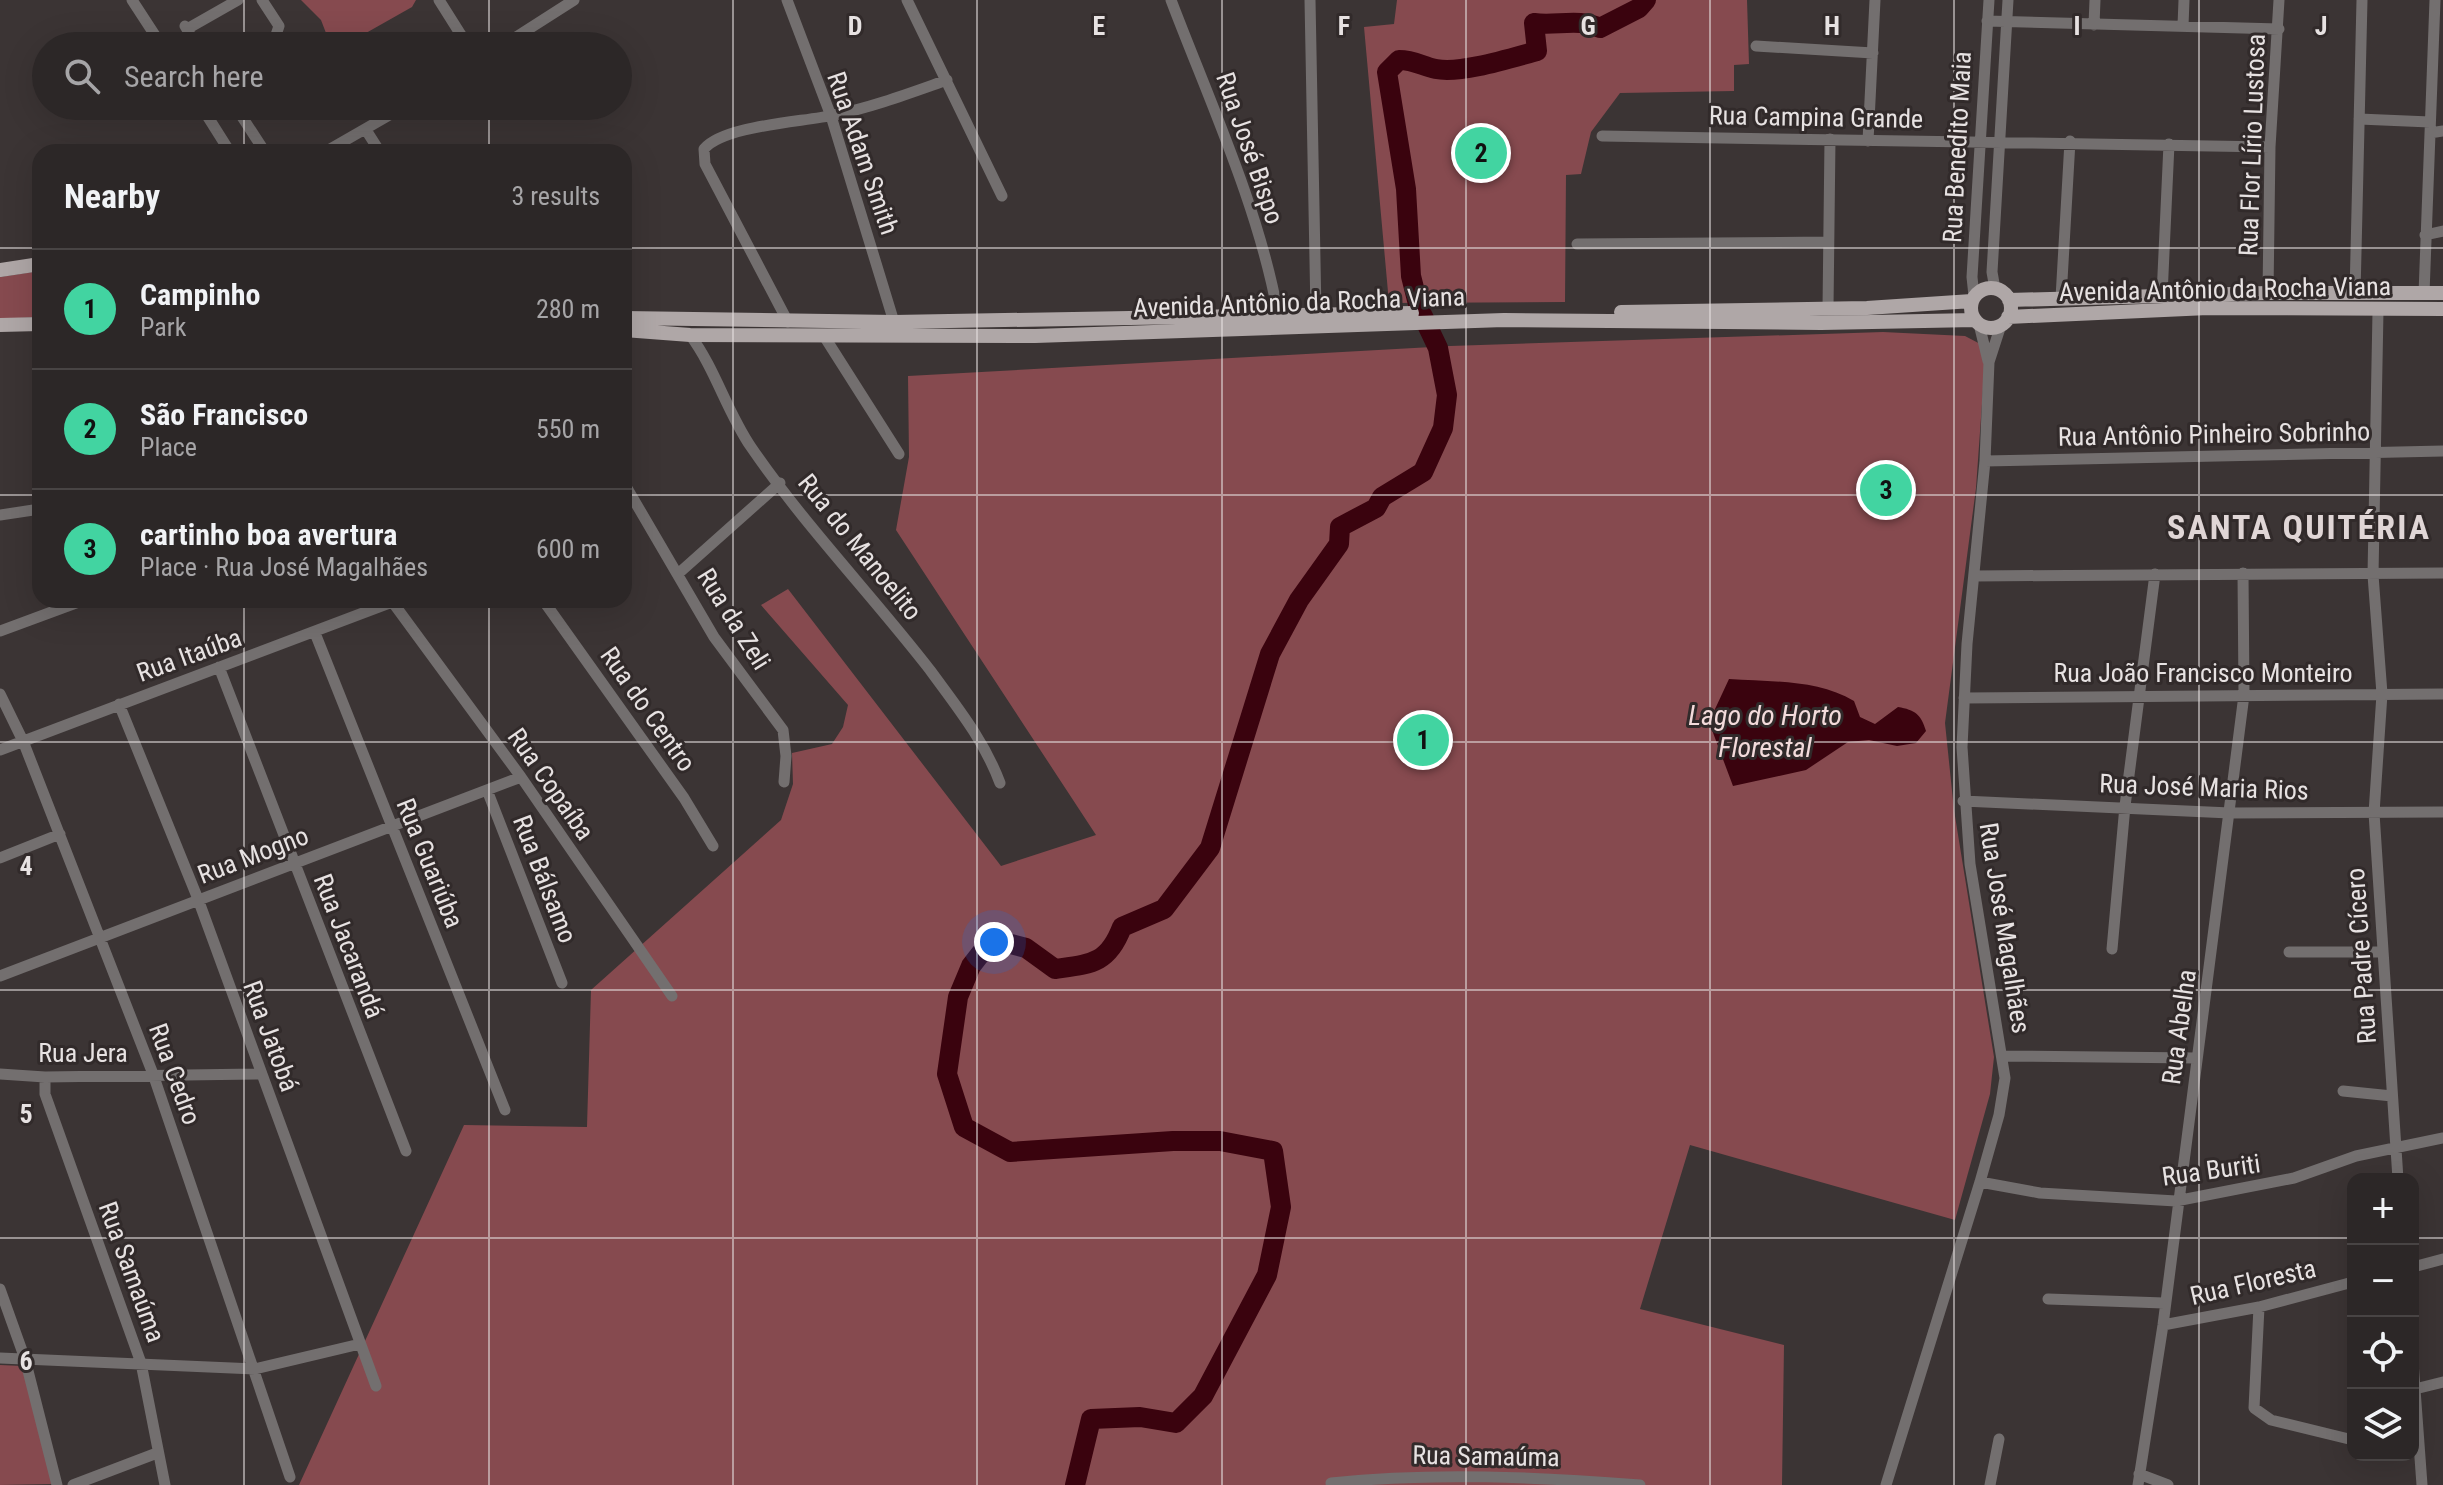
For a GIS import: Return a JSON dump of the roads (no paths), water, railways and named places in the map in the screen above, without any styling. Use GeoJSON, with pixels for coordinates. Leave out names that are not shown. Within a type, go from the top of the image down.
{"type":"FeatureCollection","features":[{"type":"Feature","properties":{"kind":"main road"},"geometry":{"type":"LineString","coordinates":[[0,270],[32,265]]}},
{"type":"Feature","properties":{"kind":"main road"},"geometry":{"type":"LineString","coordinates":[[1995,289],[2009,300],[2005,321],[1990,328],[1977,322],[1973,299],[1980,291],[1995,289]]}},
{"type":"Feature","properties":{"kind":"main road","name":"Avenida Antônio da Rocha Viana"},"geometry":{"type":"LineString","coordinates":[[2009,300],[2268,293],[2443,293]]}},
{"type":"Feature","properties":{"kind":"main road","name":"Avenida Antônio da Rocha Viana"},"geometry":{"type":"LineString","coordinates":[[632,331],[690,335],[1035,336],[1413,318],[1828,309],[1973,299]]}},
{"type":"Feature","properties":{"kind":"main road","name":"Avenida Antônio da Rocha Viana"},"geometry":{"type":"LineString","coordinates":[[2005,321],[2208,308],[2443,309]]}},
{"type":"Feature","properties":{"kind":"main road","name":"Avenida Antônio da Rocha Viana"},"geometry":{"type":"LineString","coordinates":[[632,318],[894,322],[1316,313],[1413,318]]}},
{"type":"Feature","properties":{"kind":"main road","name":"Avenida Antônio da Rocha Viana"},"geometry":{"type":"LineString","coordinates":[[1504,316],[1821,323],[1977,322]]}},
{"type":"Feature","properties":{"kind":"main road"},"geometry":{"type":"LineString","coordinates":[[3,329],[32,326]]}},
{"type":"Feature","properties":{"kind":"street"},"geometry":{"type":"LineString","coordinates":[[132,0],[153,32]]}},
{"type":"Feature","properties":{"kind":"street"},"geometry":{"type":"LineString","coordinates":[[189,32],[185,26],[238,0]]}},
{"type":"Feature","properties":{"kind":"street"},"geometry":{"type":"LineString","coordinates":[[262,0],[279,26],[277,32]]}},
{"type":"Feature","properties":{"kind":"street"},"geometry":{"type":"LineString","coordinates":[[439,0],[459,32]]}},
{"type":"Feature","properties":{"kind":"street"},"geometry":{"type":"LineString","coordinates":[[524,32],[574,0]]}},
{"type":"Feature","properties":{"kind":"street","name":"Rua Adam Smith"},"geometry":{"type":"LineString","coordinates":[[787,0],[831,116],[894,322]]}},
{"type":"Feature","properties":{"kind":"street"},"geometry":{"type":"LineString","coordinates":[[907,0],[1002,196]]}},
{"type":"Feature","properties":{"kind":"street","name":"Rua José Bispo"},"geometry":{"type":"LineString","coordinates":[[1171,0],[1218,118],[1261,249],[1278,314]]}},
{"type":"Feature","properties":{"kind":"street"},"geometry":{"type":"LineString","coordinates":[[1310,0],[1316,313]]}},
{"type":"Feature","properties":{"kind":"street"},"geometry":{"type":"LineString","coordinates":[[1868,141],[1875,0]]}},
{"type":"Feature","properties":{"kind":"street","name":"Rua Benedito Maia"},"geometry":{"type":"LineString","coordinates":[[1973,299],[1979,140],[1989,0]]}},
{"type":"Feature","properties":{"kind":"street","name":"Rua Benedito Maia"},"geometry":{"type":"LineString","coordinates":[[1995,289],[1992,272],[2008,0]]}},
{"type":"Feature","properties":{"kind":"street"},"geometry":{"type":"LineString","coordinates":[[2094,25],[2095,0]]}},
{"type":"Feature","properties":{"kind":"street"},"geometry":{"type":"LineString","coordinates":[[2183,26],[2184,0]]}},
{"type":"Feature","properties":{"kind":"street","name":"Rua Flor Lírio Lustosa"},"geometry":{"type":"LineString","coordinates":[[2268,293],[2270,147],[2279,0]]}},
{"type":"Feature","properties":{"kind":"street"},"geometry":{"type":"LineString","coordinates":[[2355,294],[2362,0]]}},
{"type":"Feature","properties":{"kind":"street"},"geometry":{"type":"LineString","coordinates":[[2424,294],[2430,128],[2439,29],[2435,0]]}},
{"type":"Feature","properties":{"kind":"street"},"geometry":{"type":"LineString","coordinates":[[1987,21],[2279,29]]}},
{"type":"Feature","properties":{"kind":"street"},"geometry":{"type":"LineString","coordinates":[[1756,46],[1873,53]]}},
{"type":"Feature","properties":{"kind":"street"},"geometry":{"type":"LineString","coordinates":[[788,322],[705,164],[704,149],[715,141],[753,129],[794,119],[831,116],[947,80]]}},
{"type":"Feature","properties":{"kind":"street"},"geometry":{"type":"LineString","coordinates":[[2359,119],[2443,131]]}},
{"type":"Feature","properties":{"kind":"street"},"geometry":{"type":"LineString","coordinates":[[210,120],[225,144]]}},
{"type":"Feature","properties":{"kind":"street"},"geometry":{"type":"LineString","coordinates":[[244,120],[260,144]]}},
{"type":"Feature","properties":{"kind":"street"},"geometry":{"type":"LineString","coordinates":[[340,144],[382,120]]}},
{"type":"Feature","properties":{"kind":"street"},"geometry":{"type":"LineString","coordinates":[[366,130],[375,144]]}},
{"type":"Feature","properties":{"kind":"street","name":"Rua Campina Grande"},"geometry":{"type":"LineString","coordinates":[[1602,136],[2070,141],[2270,147]]}},
{"type":"Feature","properties":{"kind":"street"},"geometry":{"type":"LineString","coordinates":[[1828,309],[1830,139]]}},
{"type":"Feature","properties":{"kind":"street"},"geometry":{"type":"LineString","coordinates":[[2061,298],[2070,141]]}},
{"type":"Feature","properties":{"kind":"street"},"geometry":{"type":"LineString","coordinates":[[2162,296],[2169,144]]}},
{"type":"Feature","properties":{"kind":"street"},"geometry":{"type":"LineString","coordinates":[[2425,235],[2443,231]]}},
{"type":"Feature","properties":{"kind":"street"},"geometry":{"type":"LineString","coordinates":[[1577,244],[1828,242]]}},
{"type":"Feature","properties":{"kind":"street","name":"Rua Padre Cícero"},"geometry":{"type":"LineString","coordinates":[[2378,311],[2373,575],[2382,694],[2374,813],[2397,1173]]}},
{"type":"Feature","properties":{"kind":"street","name":"Rua José Magalhães"},"geometry":{"type":"LineString","coordinates":[[1886,1485],[1980,1182],[2003,1094],[2003,1056],[1970,864],[1963,801],[1964,698],[1985,461],[1989,362],[2005,321]]}},
{"type":"Feature","properties":{"kind":"street","name":"Rua José Magalhães"},"geometry":{"type":"LineString","coordinates":[[1977,322],[1989,362]]}},
{"type":"Feature","properties":{"kind":"street","name":"Rua do Manoelito"},"geometry":{"type":"LineString","coordinates":[[690,335],[750,446],[961,710],[991,759],[1000,783]]}},
{"type":"Feature","properties":{"kind":"street"},"geometry":{"type":"LineString","coordinates":[[824,336],[899,454]]}},
{"type":"Feature","properties":{"kind":"street","name":"Rua Antônio Pinheiro Sobrinho"},"geometry":{"type":"LineString","coordinates":[[1985,461],[2443,451]]}},
{"type":"Feature","properties":{"kind":"street"},"geometry":{"type":"LineString","coordinates":[[679,573],[780,483]]}},
{"type":"Feature","properties":{"kind":"street","name":"Rua da Zeli"},"geometry":{"type":"LineString","coordinates":[[632,496],[714,637],[783,730],[784,782]]}},
{"type":"Feature","properties":{"kind":"street"},"geometry":{"type":"LineString","coordinates":[[0,515],[32,510]]}},
{"type":"Feature","properties":{"kind":"street","name":"Rua Abelha"},"geometry":{"type":"LineString","coordinates":[[2139,1479],[2163,1325],[2176,1201],[2244,695],[2243,573]]}},
{"type":"Feature","properties":{"kind":"street"},"geometry":{"type":"LineString","coordinates":[[1975,576],[2443,573]]}},
{"type":"Feature","properties":{"kind":"street"},"geometry":{"type":"LineString","coordinates":[[2112,949],[2125,806],[2155,574]]}},
{"type":"Feature","properties":{"kind":"street"},"geometry":{"type":"LineString","coordinates":[[0,631],[62,608]]}},
{"type":"Feature","properties":{"kind":"street","name":"Rua Itaúba"},"geometry":{"type":"LineString","coordinates":[[0,750],[375,608]]}},
{"type":"Feature","properties":{"kind":"street","name":"Rua Copaíba"},"geometry":{"type":"LineString","coordinates":[[397,608],[521,777],[672,996]]}},
{"type":"Feature","properties":{"kind":"street","name":"Rua do Centro"},"geometry":{"type":"LineString","coordinates":[[549,608],[684,798],[713,846]]}},
{"type":"Feature","properties":{"kind":"street","name":"Rua Guariúba"},"geometry":{"type":"LineString","coordinates":[[315,633],[505,1110]]}},
{"type":"Feature","properties":{"kind":"street","name":"Rua Jacarandá"},"geometry":{"type":"LineString","coordinates":[[219,667],[406,1151]]}},
{"type":"Feature","properties":{"kind":"street","name":"Rua Cedro"},"geometry":{"type":"LineString","coordinates":[[0,694],[23,741],[153,1074],[290,1477]]}},
{"type":"Feature","properties":{"kind":"street","name":"Rua João Francisco Monteiro"},"geometry":{"type":"LineString","coordinates":[[1964,698],[2443,694]]}},
{"type":"Feature","properties":{"kind":"street","name":"Rua Jatobá"},"geometry":{"type":"LineString","coordinates":[[119,704],[198,899],[376,1386]]}},
{"type":"Feature","properties":{"kind":"street","name":"Rua Mogno"},"geometry":{"type":"LineString","coordinates":[[0,976],[521,777]]}},
{"type":"Feature","properties":{"kind":"street","name":"Rua Bálsamo"},"geometry":{"type":"LineString","coordinates":[[487,790],[562,983]]}},
{"type":"Feature","properties":{"kind":"street","name":"Rua José Maria Rios"},"geometry":{"type":"LineString","coordinates":[[1963,801],[2230,813],[2443,812]]}},
{"type":"Feature","properties":{"kind":"street"},"geometry":{"type":"LineString","coordinates":[[0,858],[60,834]]}},
{"type":"Feature","properties":{"kind":"street"},"geometry":{"type":"LineString","coordinates":[[2289,952],[2382,952]]}},
{"type":"Feature","properties":{"kind":"street"},"geometry":{"type":"LineString","coordinates":[[2003,1056],[2197,1058]]}},
{"type":"Feature","properties":{"kind":"street","name":"Rua Jera"},"geometry":{"type":"LineString","coordinates":[[0,1074],[45,1077],[262,1074]]}},
{"type":"Feature","properties":{"kind":"street","name":"Rua Samaúma"},"geometry":{"type":"LineString","coordinates":[[45,1077],[45,1094],[141,1363],[165,1485]]}},
{"type":"Feature","properties":{"kind":"street"},"geometry":{"type":"LineString","coordinates":[[2343,1091],[2392,1096]]}},
{"type":"Feature","properties":{"kind":"street","name":"Rua Buriti"},"geometry":{"type":"LineString","coordinates":[[1980,1182],[2040,1193],[2176,1201],[2294,1178],[2356,1156],[2443,1138]]}},
{"type":"Feature","properties":{"kind":"street"},"geometry":{"type":"LineString","coordinates":[[2419,1265],[2443,1259]]}},
{"type":"Feature","properties":{"kind":"street","name":"Rua Floresta"},"geometry":{"type":"LineString","coordinates":[[2163,1325],[2259,1307],[2347,1284]]}},
{"type":"Feature","properties":{"kind":"street"},"geometry":{"type":"LineString","coordinates":[[0,1289],[25,1359],[57,1485]]}},
{"type":"Feature","properties":{"kind":"street"},"geometry":{"type":"LineString","coordinates":[[2048,1299],[2164,1303]]}},
{"type":"Feature","properties":{"kind":"street"},"geometry":{"type":"LineString","coordinates":[[2259,1307],[2254,1408],[2271,1420],[2347,1439]]}},
{"type":"Feature","properties":{"kind":"street"},"geometry":{"type":"LineString","coordinates":[[0,1358],[255,1369],[360,1344]]}},
{"type":"Feature","properties":{"kind":"street"},"geometry":{"type":"LineString","coordinates":[[2419,1388],[2443,1382]]}},
{"type":"Feature","properties":{"kind":"street"},"geometry":{"type":"LineString","coordinates":[[1990,1485],[1999,1439]]}},
{"type":"Feature","properties":{"kind":"street"},"geometry":{"type":"LineString","coordinates":[[2419,1444],[2422,1485]]}},
{"type":"Feature","properties":{"kind":"street"},"geometry":{"type":"LineString","coordinates":[[73,1485],[157,1453]]}},
{"type":"Feature","properties":{"kind":"street","name":"Rua Samaúma"},"geometry":{"type":"LineString","coordinates":[[1331,1483],[1537,1477],[1640,1485]]}},
{"type":"Feature","properties":{"kind":"street"},"geometry":{"type":"LineString","coordinates":[[2139,1479],[2168,1485]]}},
{"type":"Feature","properties":{"kind":"water","name":"Lago do Horto Florestal"},"geometry":{"type":"Polygon","coordinates":[[[1729,679],[1793,683],[1825,689],[1854,701],[1860,717],[1875,724],[1898,707],[1904,708],[1913,711],[1922,720],[1926,731],[1916,743],[1897,746],[1869,740],[1848,742],[1806,770],[1733,786],[1709,722],[1729,679]]]}},
{"type":"Feature","properties":{"kind":"waterway"},"geometry":{"type":"LineString","coordinates":[[1075,1485],[1091,1419],[1140,1417],[1176,1423],[1203,1396],[1267,1275],[1281,1207],[1273,1151],[1220,1141],[1173,1141],[1010,1152],[964,1127],[947,1074],[958,997],[971,966],[992,939],[1026,948],[1055,969],[1079,966],[1104,955],[1122,927],[1164,909],[1210,848],[1270,654],[1299,600],[1339,544],[1340,527],[1376,508],[1382,497],[1423,472],[1443,428],[1447,395],[1438,348],[1419,308],[1411,276],[1406,189],[1387,72],[1399,60],[1446,70],[1537,51],[1534,23],[1584,23],[1600,28],[1639,8],[1646,0]]}},
{"type":"Feature","properties":{"kind":"place","name":"São Francisco"},"geometry":{"type":"Point","coordinates":[1481,153]}},
{"type":"Feature","properties":{"kind":"place","name":"cartinho boa avertura"},"geometry":{"type":"Point","coordinates":[1886,490]}},
{"type":"Feature","properties":{"kind":"place","name":"Campinho"},"geometry":{"type":"Point","coordinates":[1423,740]}},
{"type":"Feature","properties":{"kind":"district","name":"SANTA QUITÉRIA"},"geometry":{"type":"Point","coordinates":[2299,527]}}]}
